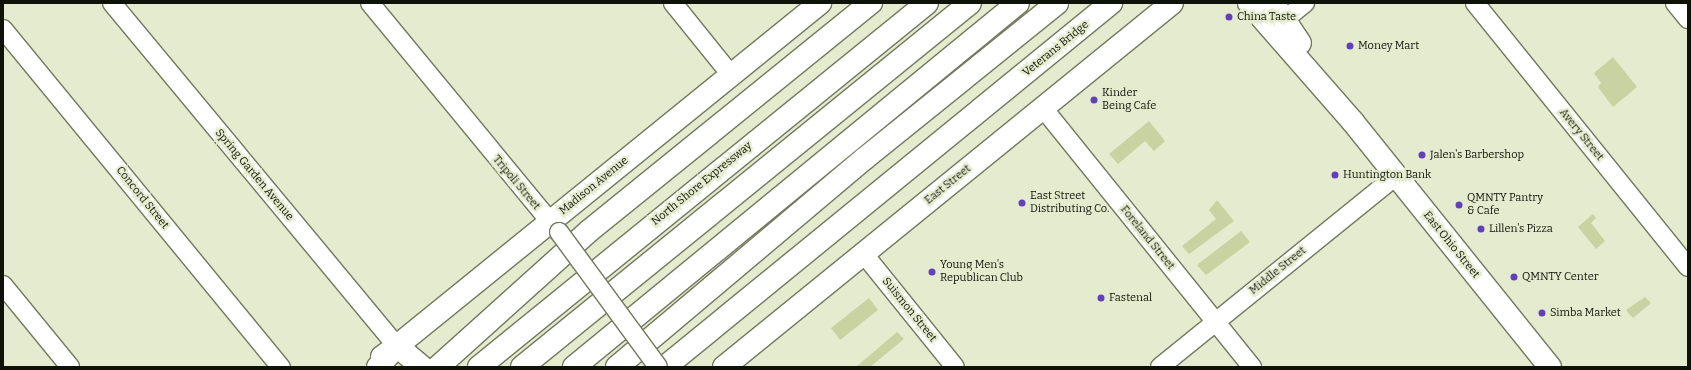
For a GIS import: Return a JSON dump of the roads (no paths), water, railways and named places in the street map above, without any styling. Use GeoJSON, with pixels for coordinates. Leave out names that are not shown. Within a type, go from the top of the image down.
{"type":"FeatureCollection","features":[{"type":"Feature","properties":{"kind":"main road","name":"Madison Avenue"},"geometry":{"type":"LineString","coordinates":[[368,367],[554,227],[731,75],[820,3]]}},
{"type":"Feature","properties":{"kind":"main road"},"geometry":{"type":"LineString","coordinates":[[438,367],[589,231],[871,3]]}},
{"type":"Feature","properties":{"kind":"main road","name":"North Shore Expressway"},"geometry":{"type":"LineString","coordinates":[[479,367],[927,3]]}},
{"type":"Feature","properties":{"kind":"main road"},"geometry":{"type":"LineString","coordinates":[[522,367],[970,3]]}},
{"type":"Feature","properties":{"kind":"main road"},"geometry":{"type":"LineString","coordinates":[[574,367],[1018,3]]}},
{"type":"Feature","properties":{"kind":"main road"},"geometry":{"type":"LineString","coordinates":[[617,367],[864,159],[1057,3]]}},
{"type":"Feature","properties":{"kind":"main road","name":"Veterans Bridge"},"geometry":{"type":"LineString","coordinates":[[665,367],[1111,3]]}},
{"type":"Feature","properties":{"kind":"main road","name":"East Street"},"geometry":{"type":"LineString","coordinates":[[724,367],[1172,3]]}},
{"type":"Feature","properties":{"kind":"main road","name":"East Ohio Street"},"geometry":{"type":"LineString","coordinates":[[1249,3],[1353,122],[1550,367]]}},
{"type":"Feature","properties":{"kind":"main road","name":"East Ohio Street"},"geometry":{"type":"LineString","coordinates":[[1278,12],[1353,122]]}},
{"type":"Feature","properties":{"kind":"main road"},"geometry":{"type":"LineString","coordinates":[[378,367],[397,346],[418,364]]}},
{"type":"Feature","properties":{"kind":"street","name":"Spring Garden Avenue"},"geometry":{"type":"LineString","coordinates":[[112,3],[397,346]]}},
{"type":"Feature","properties":{"kind":"street","name":"Tripoli Street"},"geometry":{"type":"LineString","coordinates":[[370,3],[554,227],[658,367]]}},
{"type":"Feature","properties":{"kind":"street"},"geometry":{"type":"LineString","coordinates":[[673,3],[731,75]]}},
{"type":"Feature","properties":{"kind":"street"},"geometry":{"type":"LineString","coordinates":[[1278,12],[1305,3]]}},
{"type":"Feature","properties":{"kind":"street","name":"Avery Street"},"geometry":{"type":"LineString","coordinates":[[1475,3],[1688,267]]}},
{"type":"Feature","properties":{"kind":"street"},"geometry":{"type":"LineString","coordinates":[[1675,3],[1688,19]]}},
{"type":"Feature","properties":{"kind":"street","name":"Concord Street"},"geometry":{"type":"LineString","coordinates":[[3,28],[281,367]]}},
{"type":"Feature","properties":{"kind":"street","name":"Foreland Street"},"geometry":{"type":"LineString","coordinates":[[1042,108],[1252,367]]}},
{"type":"Feature","properties":{"kind":"street","name":"Middle Street"},"geometry":{"type":"LineString","coordinates":[[1160,367],[1396,176]]}},
{"type":"Feature","properties":{"kind":"street","name":"Suismon Street"},"geometry":{"type":"LineString","coordinates":[[863,254],[955,367]]}},
{"type":"Feature","properties":{"kind":"street"},"geometry":{"type":"LineString","coordinates":[[3,285],[70,367]]}},
{"type":"Feature","properties":{"kind":"place","name":"China Taste"},"geometry":{"type":"Point","coordinates":[1229,17]}},
{"type":"Feature","properties":{"kind":"place","name":"Money Mart"},"geometry":{"type":"Point","coordinates":[1350,46]}},
{"type":"Feature","properties":{"kind":"place","name":"Kinder Being Cafe"},"geometry":{"type":"Point","coordinates":[1094,100]}},
{"type":"Feature","properties":{"kind":"place","name":"Jalen's Barbershop"},"geometry":{"type":"Point","coordinates":[1422,155]}},
{"type":"Feature","properties":{"kind":"place","name":"Huntington Bank"},"geometry":{"type":"Point","coordinates":[1335,175]}},
{"type":"Feature","properties":{"kind":"place","name":"East Street Distributing Co."},"geometry":{"type":"Point","coordinates":[1022,203]}},
{"type":"Feature","properties":{"kind":"place","name":"QMNTY Pantry & Cafe"},"geometry":{"type":"Point","coordinates":[1459,205]}},
{"type":"Feature","properties":{"kind":"place","name":"Lillen's Pizza"},"geometry":{"type":"Point","coordinates":[1481,229]}},
{"type":"Feature","properties":{"kind":"place","name":"Young Men's Republican Club"},"geometry":{"type":"Point","coordinates":[932,272]}},
{"type":"Feature","properties":{"kind":"place","name":"QMNTY Center"},"geometry":{"type":"Point","coordinates":[1514,277]}},
{"type":"Feature","properties":{"kind":"place","name":"Fastenal"},"geometry":{"type":"Point","coordinates":[1101,298]}},
{"type":"Feature","properties":{"kind":"place","name":"Simba Market"},"geometry":{"type":"Point","coordinates":[1542,313]}}]}
